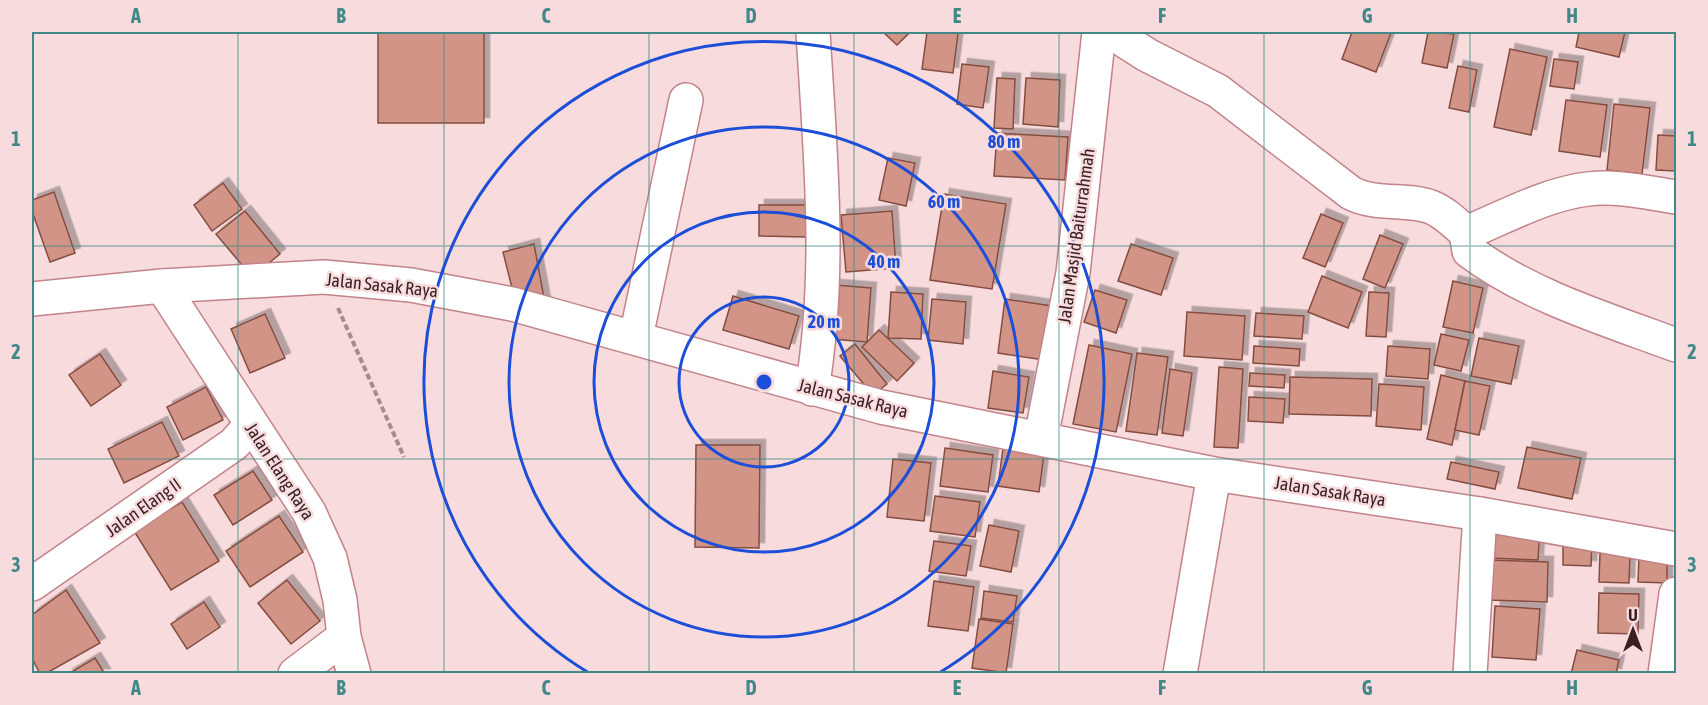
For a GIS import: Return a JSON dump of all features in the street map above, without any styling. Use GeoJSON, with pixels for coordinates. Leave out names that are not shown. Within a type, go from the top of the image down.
{"type":"FeatureCollection","features":[{"type":"Feature","properties":{"kind":"street"},"geometry":{"type":"LineString","coordinates":[[812,389],[817,356],[824,230],[813,32]]}},
{"type":"Feature","properties":{"kind":"street","name":"Jalan Masjid Baiturrahmah"},"geometry":{"type":"LineString","coordinates":[[1041,438],[1073,273],[1099,32]]}},
{"type":"Feature","properties":{"kind":"street"},"geometry":{"type":"LineString","coordinates":[[1111,32],[1147,55],[1218,91],[1351,193],[1363,198],[1429,206],[1439,211],[1466,233],[1468,251],[1495,271],[1620,326],[1677,345]]}},
{"type":"Feature","properties":{"kind":"street"},"geometry":{"type":"LineString","coordinates":[[636,337],[686,100]]}},
{"type":"Feature","properties":{"kind":"street"},"geometry":{"type":"LineString","coordinates":[[1466,233],[1556,196],[1588,189],[1606,188],[1677,197]]}},
{"type":"Feature","properties":{"kind":"street","name":"Jalan Sasak Raya"},"geometry":{"type":"LineString","coordinates":[[32,299],[162,286],[324,277],[411,285],[512,304],[881,407],[1214,474],[1480,514],[1677,549]]}},
{"type":"Feature","properties":{"kind":"street","name":"Jalan Elang Raya"},"geometry":{"type":"LineString","coordinates":[[162,286],[309,512],[330,558],[340,600],[344,637],[354,674]]}},
{"type":"Feature","properties":{"kind":"street","name":"Jalan Elang II"},"geometry":{"type":"LineString","coordinates":[[32,584],[234,444],[251,425]]}},
{"type":"Feature","properties":{"kind":"street"},"geometry":{"type":"LineString","coordinates":[[1180,674],[1193,612],[1214,474]]}},
{"type":"Feature","properties":{"kind":"street"},"geometry":{"type":"LineString","coordinates":[[1470,674],[1480,514]]}},
{"type":"Feature","properties":{"kind":"street"},"geometry":{"type":"LineString","coordinates":[[1665,674],[1677,594]]}},
{"type":"Feature","properties":{"kind":"street"},"geometry":{"type":"LineString","coordinates":[[295,674],[344,637]]}},
{"type":"Feature","properties":{"kind":"path"},"geometry":{"type":"LineString","coordinates":[[324,277],[404,457]]}},
{"type":"Feature","properties":{"kind":"building"},"geometry":{"type":"Polygon","coordinates":[[[378,32],[484,32],[484,123],[378,123],[378,32]]]}},
{"type":"Feature","properties":{"kind":"building"},"geometry":{"type":"Polygon","coordinates":[[[883,32],[910,32],[897,45],[883,32]]]}},
{"type":"Feature","properties":{"kind":"building"},"geometry":{"type":"Polygon","coordinates":[[[927,32],[958,33],[953,73],[922,69],[927,32]]]}},
{"type":"Feature","properties":{"kind":"building"},"geometry":{"type":"Polygon","coordinates":[[[1352,32],[1391,33],[1376,72],[1342,59],[1352,32]]]}},
{"type":"Feature","properties":{"kind":"building"},"geometry":{"type":"Polygon","coordinates":[[[1428,32],[1454,34],[1447,68],[1422,63],[1428,32]]]}},
{"type":"Feature","properties":{"kind":"building"},"geometry":{"type":"Polygon","coordinates":[[[1579,32],[1625,32],[1619,57],[1576,47],[1579,32]]]}},
{"type":"Feature","properties":{"kind":"building"},"geometry":{"type":"Polygon","coordinates":[[[1510,49],[1547,57],[1531,135],[1494,127],[1510,49]]]}},
{"type":"Feature","properties":{"kind":"building"},"geometry":{"type":"Polygon","coordinates":[[[1554,59],[1578,62],[1574,89],[1550,86],[1554,59]]]}},
{"type":"Feature","properties":{"kind":"building"},"geometry":{"type":"Polygon","coordinates":[[[962,64],[989,67],[983,108],[957,104],[962,64]]]}},
{"type":"Feature","properties":{"kind":"building"},"geometry":{"type":"Polygon","coordinates":[[[1458,66],[1477,70],[1469,112],[1449,108],[1458,66]]]}},
{"type":"Feature","properties":{"kind":"building"},"geometry":{"type":"Polygon","coordinates":[[[997,78],[1015,79],[1013,129],[994,128],[997,78]]]}},
{"type":"Feature","properties":{"kind":"building"},"geometry":{"type":"Polygon","coordinates":[[[1026,78],[1060,80],[1058,127],[1023,124],[1026,78]]]}},
{"type":"Feature","properties":{"kind":"building"},"geometry":{"type":"Polygon","coordinates":[[[1566,100],[1607,105],[1600,157],[1559,151],[1566,100]]]}},
{"type":"Feature","properties":{"kind":"building"},"geometry":{"type":"Polygon","coordinates":[[[1614,104],[1650,108],[1642,174],[1607,170],[1614,104]]]}},
{"type":"Feature","properties":{"kind":"building"},"geometry":{"type":"Polygon","coordinates":[[[997,133],[1068,137],[1065,180],[994,176],[997,133]]]}},
{"type":"Feature","properties":{"kind":"building"},"geometry":{"type":"Polygon","coordinates":[[[1658,135],[1676,136],[1676,171],[1656,170],[1658,135]]]}},
{"type":"Feature","properties":{"kind":"building"},"geometry":{"type":"Polygon","coordinates":[[[888,158],[915,163],[906,206],[879,200],[888,158]]]}},
{"type":"Feature","properties":{"kind":"building"},"geometry":{"type":"Polygon","coordinates":[[[223,183],[242,209],[212,231],[194,205],[223,183]]]}},
{"type":"Feature","properties":{"kind":"building"},"geometry":{"type":"Polygon","coordinates":[[[54,192],[75,253],[50,262],[32,211],[32,200],[54,192]]]}},
{"type":"Feature","properties":{"kind":"building"},"geometry":{"type":"Polygon","coordinates":[[[944,194],[1006,204],[992,289],[930,280],[944,194]]]}},
{"type":"Feature","properties":{"kind":"building"},"geometry":{"type":"Polygon","coordinates":[[[759,205],[807,205],[807,237],[759,236],[759,205]]]}},
{"type":"Feature","properties":{"kind":"building"},"geometry":{"type":"Polygon","coordinates":[[[245,211],[280,254],[252,277],[216,234],[245,211]]]}},
{"type":"Feature","properties":{"kind":"building"},"geometry":{"type":"Polygon","coordinates":[[[892,211],[896,268],[846,272],[841,215],[892,211]]]}},
{"type":"Feature","properties":{"kind":"building"},"geometry":{"type":"Polygon","coordinates":[[[1321,214],[1343,223],[1325,267],[1303,258],[1321,214]]]}},
{"type":"Feature","properties":{"kind":"building"},"geometry":{"type":"Polygon","coordinates":[[[1380,235],[1403,244],[1385,288],[1363,279],[1380,235]]]}},
{"type":"Feature","properties":{"kind":"building"},"geometry":{"type":"Polygon","coordinates":[[[534,244],[545,303],[514,296],[503,252],[534,244]]]}},
{"type":"Feature","properties":{"kind":"building"},"geometry":{"type":"Polygon","coordinates":[[[1131,244],[1173,258],[1161,295],[1118,281],[1131,244]]]}},
{"type":"Feature","properties":{"kind":"building"},"geometry":{"type":"Polygon","coordinates":[[[1322,276],[1362,292],[1348,328],[1308,312],[1322,276]]]}},
{"type":"Feature","properties":{"kind":"building"},"geometry":{"type":"Polygon","coordinates":[[[1453,281],[1483,288],[1473,333],[1443,327],[1453,281]]]}},
{"type":"Feature","properties":{"kind":"building"},"geometry":{"type":"Polygon","coordinates":[[[835,285],[871,288],[867,342],[831,339],[835,285]]]}},
{"type":"Feature","properties":{"kind":"building"},"geometry":{"type":"Polygon","coordinates":[[[1095,290],[1127,300],[1116,333],[1084,322],[1095,290]]]}},
{"type":"Feature","properties":{"kind":"building"},"geometry":{"type":"Polygon","coordinates":[[[891,292],[923,294],[921,339],[888,338],[891,292]]]}},
{"type":"Feature","properties":{"kind":"building"},"geometry":{"type":"Polygon","coordinates":[[[1369,292],[1389,293],[1386,337],[1366,336],[1369,292]]]}},
{"type":"Feature","properties":{"kind":"building"},"geometry":{"type":"Polygon","coordinates":[[[733,296],[799,316],[789,349],[723,330],[733,296]]]}},
{"type":"Feature","properties":{"kind":"building"},"geometry":{"type":"Polygon","coordinates":[[[932,299],[966,302],[963,344],[928,340],[932,299]]]}},
{"type":"Feature","properties":{"kind":"building"},"geometry":{"type":"Polygon","coordinates":[[[1005,299],[1052,306],[1044,360],[998,353],[1005,299]]]}},
{"type":"Feature","properties":{"kind":"building"},"geometry":{"type":"Polygon","coordinates":[[[1187,312],[1245,316],[1242,360],[1184,356],[1187,312]]]}},
{"type":"Feature","properties":{"kind":"building"},"geometry":{"type":"Polygon","coordinates":[[[1256,313],[1304,316],[1302,339],[1254,336],[1256,313]]]}},
{"type":"Feature","properties":{"kind":"building"},"geometry":{"type":"Polygon","coordinates":[[[265,314],[285,358],[250,373],[231,329],[265,314]]]}},
{"type":"Feature","properties":{"kind":"building"},"geometry":{"type":"Polygon","coordinates":[[[879,330],[914,363],[897,381],[862,347],[879,330]]]}},
{"type":"Feature","properties":{"kind":"building"},"geometry":{"type":"Polygon","coordinates":[[[1441,334],[1469,340],[1461,371],[1434,365],[1441,334]]]}},
{"type":"Feature","properties":{"kind":"building"},"geometry":{"type":"Polygon","coordinates":[[[1479,338],[1519,346],[1511,384],[1471,376],[1479,338]]]}},
{"type":"Feature","properties":{"kind":"building"},"geometry":{"type":"Polygon","coordinates":[[[855,344],[887,384],[873,395],[840,356],[855,344]]]}},
{"type":"Feature","properties":{"kind":"building"},"geometry":{"type":"Polygon","coordinates":[[[1089,345],[1132,354],[1116,432],[1073,424],[1089,345]]]}},
{"type":"Feature","properties":{"kind":"building"},"geometry":{"type":"Polygon","coordinates":[[[1254,346],[1300,349],[1299,366],[1253,363],[1254,346]]]}},
{"type":"Feature","properties":{"kind":"building"},"geometry":{"type":"Polygon","coordinates":[[[1388,346],[1430,349],[1428,379],[1386,376],[1388,346]]]}},
{"type":"Feature","properties":{"kind":"building"},"geometry":{"type":"Polygon","coordinates":[[[1137,353],[1168,357],[1157,435],[1126,431],[1137,353]]]}},
{"type":"Feature","properties":{"kind":"building"},"geometry":{"type":"Polygon","coordinates":[[[100,354],[121,385],[91,406],[69,375],[100,354]]]}},
{"type":"Feature","properties":{"kind":"building"},"geometry":{"type":"Polygon","coordinates":[[[1219,367],[1243,369],[1238,448],[1214,447],[1219,367]]]}},
{"type":"Feature","properties":{"kind":"building"},"geometry":{"type":"Polygon","coordinates":[[[1170,369],[1192,373],[1183,436],[1162,433],[1170,369]]]}},
{"type":"Feature","properties":{"kind":"building"},"geometry":{"type":"Polygon","coordinates":[[[993,371],[1029,377],[1023,413],[988,408],[993,371]]]}},
{"type":"Feature","properties":{"kind":"building"},"geometry":{"type":"Polygon","coordinates":[[[1250,373],[1285,375],[1284,388],[1249,386],[1250,373]]]}},
{"type":"Feature","properties":{"kind":"building"},"geometry":{"type":"Polygon","coordinates":[[[1441,375],[1465,381],[1452,445],[1427,439],[1441,375]]]}},
{"type":"Feature","properties":{"kind":"building"},"geometry":{"type":"Polygon","coordinates":[[[1290,377],[1372,379],[1371,416],[1289,414],[1290,377]]]}},
{"type":"Feature","properties":{"kind":"building"},"geometry":{"type":"Polygon","coordinates":[[[1465,381],[1490,386],[1479,435],[1455,430],[1465,381]]]}},
{"type":"Feature","properties":{"kind":"building"},"geometry":{"type":"Polygon","coordinates":[[[1379,384],[1424,387],[1421,430],[1376,426],[1379,384]]]}},
{"type":"Feature","properties":{"kind":"building"},"geometry":{"type":"Polygon","coordinates":[[[206,387],[223,420],[183,440],[167,407],[206,387]]]}},
{"type":"Feature","properties":{"kind":"building"},"geometry":{"type":"Polygon","coordinates":[[[1249,397],[1285,399],[1283,423],[1248,421],[1249,397]]]}},
{"type":"Feature","properties":{"kind":"building"},"geometry":{"type":"Polygon","coordinates":[[[162,422],[179,456],[124,483],[108,449],[162,422]]]}},
{"type":"Feature","properties":{"kind":"building"},"geometry":{"type":"Polygon","coordinates":[[[696,445],[760,445],[759,548],[695,547],[696,445]]]}},
{"type":"Feature","properties":{"kind":"building"},"geometry":{"type":"Polygon","coordinates":[[[1527,447],[1581,458],[1572,499],[1518,488],[1527,447]]]}},
{"type":"Feature","properties":{"kind":"building"},"geometry":{"type":"Polygon","coordinates":[[[945,448],[993,455],[988,492],[940,486],[945,448]]]}},
{"type":"Feature","properties":{"kind":"building"},"geometry":{"type":"Polygon","coordinates":[[[1003,448],[1044,454],[1039,492],[998,486],[1003,448]]]}},
{"type":"Feature","properties":{"kind":"building"},"geometry":{"type":"Polygon","coordinates":[[[893,459],[931,463],[924,521],[887,517],[893,459]]]}},
{"type":"Feature","properties":{"kind":"building"},"geometry":{"type":"Polygon","coordinates":[[[1451,462],[1499,472],[1495,489],[1447,479],[1451,462]]]}},
{"type":"Feature","properties":{"kind":"building"},"geometry":{"type":"Polygon","coordinates":[[[253,471],[272,500],[233,525],[214,495],[253,471]]]}},
{"type":"Feature","properties":{"kind":"building"},"geometry":{"type":"Polygon","coordinates":[[[935,496],[980,502],[975,537],[930,531],[935,496]]]}},
{"type":"Feature","properties":{"kind":"building"},"geometry":{"type":"Polygon","coordinates":[[[182,502],[219,561],[171,590],[134,531],[182,502]]]}},
{"type":"Feature","properties":{"kind":"building"},"geometry":{"type":"Polygon","coordinates":[[[279,516],[303,552],[250,587],[226,551],[279,516]]]}},
{"type":"Feature","properties":{"kind":"building"},"geometry":{"type":"Polygon","coordinates":[[[1492,524],[1540,526],[1538,560],[1490,558],[1492,524]]]}},
{"type":"Feature","properties":{"kind":"building"},"geometry":{"type":"Polygon","coordinates":[[[989,525],[1019,531],[1011,572],[980,566],[989,525]]]}},
{"type":"Feature","properties":{"kind":"building"},"geometry":{"type":"Polygon","coordinates":[[[1563,540],[1592,540],[1591,566],[1563,565],[1563,540]]]}},
{"type":"Feature","properties":{"kind":"building"},"geometry":{"type":"Polygon","coordinates":[[[934,541],[971,546],[966,576],[929,571],[934,541]]]}},
{"type":"Feature","properties":{"kind":"building"},"geometry":{"type":"Polygon","coordinates":[[[1600,553],[1630,554],[1629,583],[1599,582],[1600,553]]]}},
{"type":"Feature","properties":{"kind":"building"},"geometry":{"type":"Polygon","coordinates":[[[1639,556],[1667,557],[1667,583],[1638,582],[1639,556]]]}},
{"type":"Feature","properties":{"kind":"building"},"geometry":{"type":"Polygon","coordinates":[[[1489,560],[1548,562],[1547,602],[1488,600],[1489,560]]]}},
{"type":"Feature","properties":{"kind":"building"},"geometry":{"type":"Polygon","coordinates":[[[287,580],[320,621],[291,644],[258,603],[287,580]]]}},
{"type":"Feature","properties":{"kind":"building"},"geometry":{"type":"Polygon","coordinates":[[[934,581],[974,587],[968,631],[928,626],[934,581]]]}},
{"type":"Feature","properties":{"kind":"building"},"geometry":{"type":"Polygon","coordinates":[[[66,590],[100,643],[45,674],[40,674],[32,658],[32,615],[66,590]]]}},
{"type":"Feature","properties":{"kind":"building"},"geometry":{"type":"Polygon","coordinates":[[[984,591],[1017,596],[1013,622],[981,618],[984,591]]]}},
{"type":"Feature","properties":{"kind":"building"},"geometry":{"type":"Polygon","coordinates":[[[1599,593],[1639,594],[1638,634],[1598,633],[1599,593]]]}},
{"type":"Feature","properties":{"kind":"building"},"geometry":{"type":"Polygon","coordinates":[[[204,602],[220,627],[187,649],[171,624],[204,602]]]}},
{"type":"Feature","properties":{"kind":"building"},"geometry":{"type":"Polygon","coordinates":[[[1495,606],[1540,609],[1536,660],[1492,657],[1495,606]]]}},
{"type":"Feature","properties":{"kind":"building"},"geometry":{"type":"Polygon","coordinates":[[[979,619],[1013,624],[1006,673],[972,668],[979,619]]]}},
{"type":"Feature","properties":{"kind":"building"},"geometry":{"type":"Polygon","coordinates":[[[1577,650],[1619,660],[1616,674],[1571,674],[1577,650]]]}},
{"type":"Feature","properties":{"kind":"building"},"geometry":{"type":"Polygon","coordinates":[[[95,658],[105,674],[68,674],[95,658]]]}}]}
